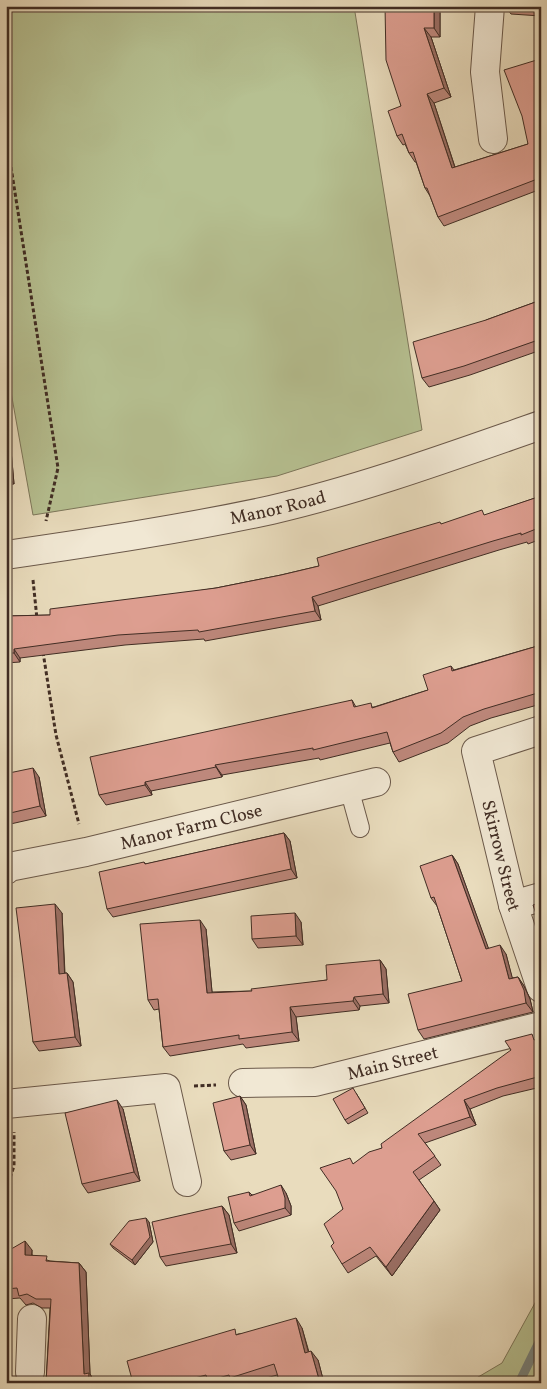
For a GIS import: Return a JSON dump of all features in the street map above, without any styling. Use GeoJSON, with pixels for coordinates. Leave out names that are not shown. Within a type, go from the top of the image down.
{"type":"FeatureCollection","features":[{"type":"Feature","properties":{"kind":"street"},"geometry":{"type":"LineString","coordinates":[[490,6],[485,72],[492,139]]}},
{"type":"Feature","properties":{"kind":"street","name":"Manor Road"},"geometry":{"type":"LineString","coordinates":[[6,555],[173,530],[272,510],[369,483],[541,425]]}},
{"type":"Feature","properties":{"kind":"street","name":"Skirrow Street"},"geometry":{"type":"LineString","coordinates":[[541,730],[476,751],[513,905],[541,988]]}},
{"type":"Feature","properties":{"kind":"street","name":"Manor Farm Close"},"geometry":{"type":"LineString","coordinates":[[6,870],[9,867],[86,852],[376,782]]}},
{"type":"Feature","properties":{"kind":"street"},"geometry":{"type":"LineString","coordinates":[[513,905],[541,897]]}},
{"type":"Feature","properties":{"kind":"street","name":"Main Street"},"geometry":{"type":"LineString","coordinates":[[243,1083],[315,1082],[541,1026]]}},
{"type":"Feature","properties":{"kind":"street"},"geometry":{"type":"LineString","coordinates":[[10,1104],[166,1088],[186,1182]]}},
{"type":"Feature","properties":{"kind":"street"},"geometry":{"type":"LineString","coordinates":[[23,1373],[32,1319]]}},
{"type":"Feature","properties":{"kind":"lane"},"geometry":{"type":"LineString","coordinates":[[349,788],[360,828]]}},
{"type":"Feature","properties":{"kind":"path"},"geometry":{"type":"LineString","coordinates":[[6,135],[58,468],[32,585],[38,623]]}},
{"type":"Feature","properties":{"kind":"path"},"geometry":{"type":"LineString","coordinates":[[42,651],[56,735],[86,852]]}},
{"type":"Feature","properties":{"kind":"path"},"geometry":{"type":"LineString","coordinates":[[166,1088],[243,1083]]}},
{"type":"Feature","properties":{"kind":"path"},"geometry":{"type":"LineString","coordinates":[[6,1190],[14,1166],[10,1104]]}},
{"type":"Feature","properties":{"kind":"green space"},"geometry":{"type":"Polygon","coordinates":[[[6,6],[354,6],[422,430],[277,476],[33,515],[6,364],[6,6]]]}},
{"type":"Feature","properties":{"kind":"green space"},"geometry":{"type":"Polygon","coordinates":[[[541,1292],[541,1383],[468,1383],[502,1363],[541,1292]]]}},
{"type":"Feature","properties":{"kind":"building"},"geometry":{"type":"Polygon","coordinates":[[[385,6],[434,6],[434,28],[424,28],[444,88],[427,94],[452,168],[528,144],[522,116],[504,70],[540,59],[541,171],[538,172],[540,178],[438,217],[427,188],[425,188],[413,152],[409,153],[402,134],[397,136],[388,111],[401,106],[386,60],[385,6]]]}},
{"type":"Feature","properties":{"kind":"building"},"geometry":{"type":"Polygon","coordinates":[[[519,6],[541,6],[541,8],[519,6]]]}},
{"type":"Feature","properties":{"kind":"building"},"geometry":{"type":"Polygon","coordinates":[[[541,300],[541,339],[464,366],[422,378],[413,342],[486,320],[541,300]]]}},
{"type":"Feature","properties":{"kind":"building"},"geometry":{"type":"Polygon","coordinates":[[[541,496],[541,527],[521,535],[521,533],[493,541],[312,597],[315,611],[199,632],[198,630],[118,635],[14,649],[14,653],[6,653],[6,616],[50,615],[50,609],[216,588],[281,575],[319,566],[317,558],[440,522],[441,524],[482,510],[484,515],[541,496]]]}},
{"type":"Feature","properties":{"kind":"building"},"geometry":{"type":"Polygon","coordinates":[[[541,645],[541,692],[463,717],[441,733],[393,752],[387,732],[313,750],[313,748],[215,765],[216,767],[145,782],[145,785],[99,795],[90,757],[352,700],[354,707],[371,703],[372,708],[428,690],[423,675],[451,666],[452,671],[541,645]]]}},
{"type":"Feature","properties":{"kind":"building"},"geometry":{"type":"Polygon","coordinates":[[[33,768],[40,806],[6,814],[6,770],[9,773],[33,768]]]}},
{"type":"Feature","properties":{"kind":"building"},"geometry":{"type":"Polygon","coordinates":[[[284,833],[291,869],[107,909],[99,872],[144,862],[145,864],[284,833]]]}},
{"type":"Feature","properties":{"kind":"building"},"geometry":{"type":"Polygon","coordinates":[[[452,855],[486,949],[500,945],[509,979],[518,977],[524,990],[526,1003],[418,1030],[408,994],[462,981],[434,897],[431,898],[420,866],[452,855]]]}},
{"type":"Feature","properties":{"kind":"building"},"geometry":{"type":"Polygon","coordinates":[[[541,902],[541,929],[533,905],[541,902]]]}},
{"type":"Feature","properties":{"kind":"building"},"geometry":{"type":"Polygon","coordinates":[[[55,904],[59,974],[67,973],[75,1037],[33,1042],[16,908],[55,904]]]}},
{"type":"Feature","properties":{"kind":"building"},"geometry":{"type":"Polygon","coordinates":[[[295,913],[296,936],[252,939],[251,916],[295,913]]]}},
{"type":"Feature","properties":{"kind":"building"},"geometry":{"type":"Polygon","coordinates":[[[200,920],[207,993],[252,991],[251,989],[327,980],[326,965],[380,960],[383,994],[354,997],[353,1001],[290,1007],[292,1032],[239,1039],[239,1035],[163,1047],[158,999],[148,1000],[140,924],[200,920]]]}},
{"type":"Feature","properties":{"kind":"building"},"geometry":{"type":"Polygon","coordinates":[[[532,1034],[534,1040],[541,1038],[541,1076],[497,1088],[464,1100],[470,1117],[418,1134],[435,1156],[413,1172],[434,1201],[386,1267],[370,1247],[342,1264],[331,1246],[334,1243],[324,1224],[343,1209],[336,1191],[320,1168],[350,1158],[353,1164],[369,1152],[382,1148],[381,1144],[511,1050],[505,1041],[532,1034]]]}},
{"type":"Feature","properties":{"kind":"building"},"geometry":{"type":"Polygon","coordinates":[[[353,1088],[365,1108],[345,1120],[333,1099],[353,1088]]]}},
{"type":"Feature","properties":{"kind":"building"},"geometry":{"type":"Polygon","coordinates":[[[240,1096],[250,1145],[224,1151],[213,1103],[240,1096]]]}},
{"type":"Feature","properties":{"kind":"building"},"geometry":{"type":"Polygon","coordinates":[[[117,1100],[134,1172],[82,1184],[65,1113],[117,1100]]]}},
{"type":"Feature","properties":{"kind":"building"},"geometry":{"type":"Polygon","coordinates":[[[281,1185],[285,1198],[285,1208],[234,1223],[228,1197],[249,1192],[250,1196],[281,1185]]]}},
{"type":"Feature","properties":{"kind":"building"},"geometry":{"type":"Polygon","coordinates":[[[222,1206],[231,1244],[160,1257],[152,1222],[222,1206]]]}},
{"type":"Feature","properties":{"kind":"building"},"geometry":{"type":"Polygon","coordinates":[[[146,1218],[150,1237],[132,1260],[110,1244],[129,1221],[146,1218]]]}},
{"type":"Feature","properties":{"kind":"building"},"geometry":{"type":"Polygon","coordinates":[[[25,1241],[25,1255],[47,1256],[46,1261],[79,1263],[84,1374],[89,1373],[88,1383],[46,1383],[51,1299],[36,1299],[27,1294],[19,1296],[17,1288],[6,1289],[6,1252],[25,1241]]]}},
{"type":"Feature","properties":{"kind":"building"},"geometry":{"type":"Polygon","coordinates":[[[296,1318],[305,1353],[311,1351],[320,1383],[280,1383],[274,1364],[230,1378],[229,1375],[208,1381],[206,1375],[176,1383],[133,1383],[127,1361],[235,1329],[236,1335],[296,1318]]]}},
{"type":"Feature","properties":{"kind":"waterway"},"geometry":{"type":"LineString","coordinates":[[519,1383],[541,1338]]}}]}
